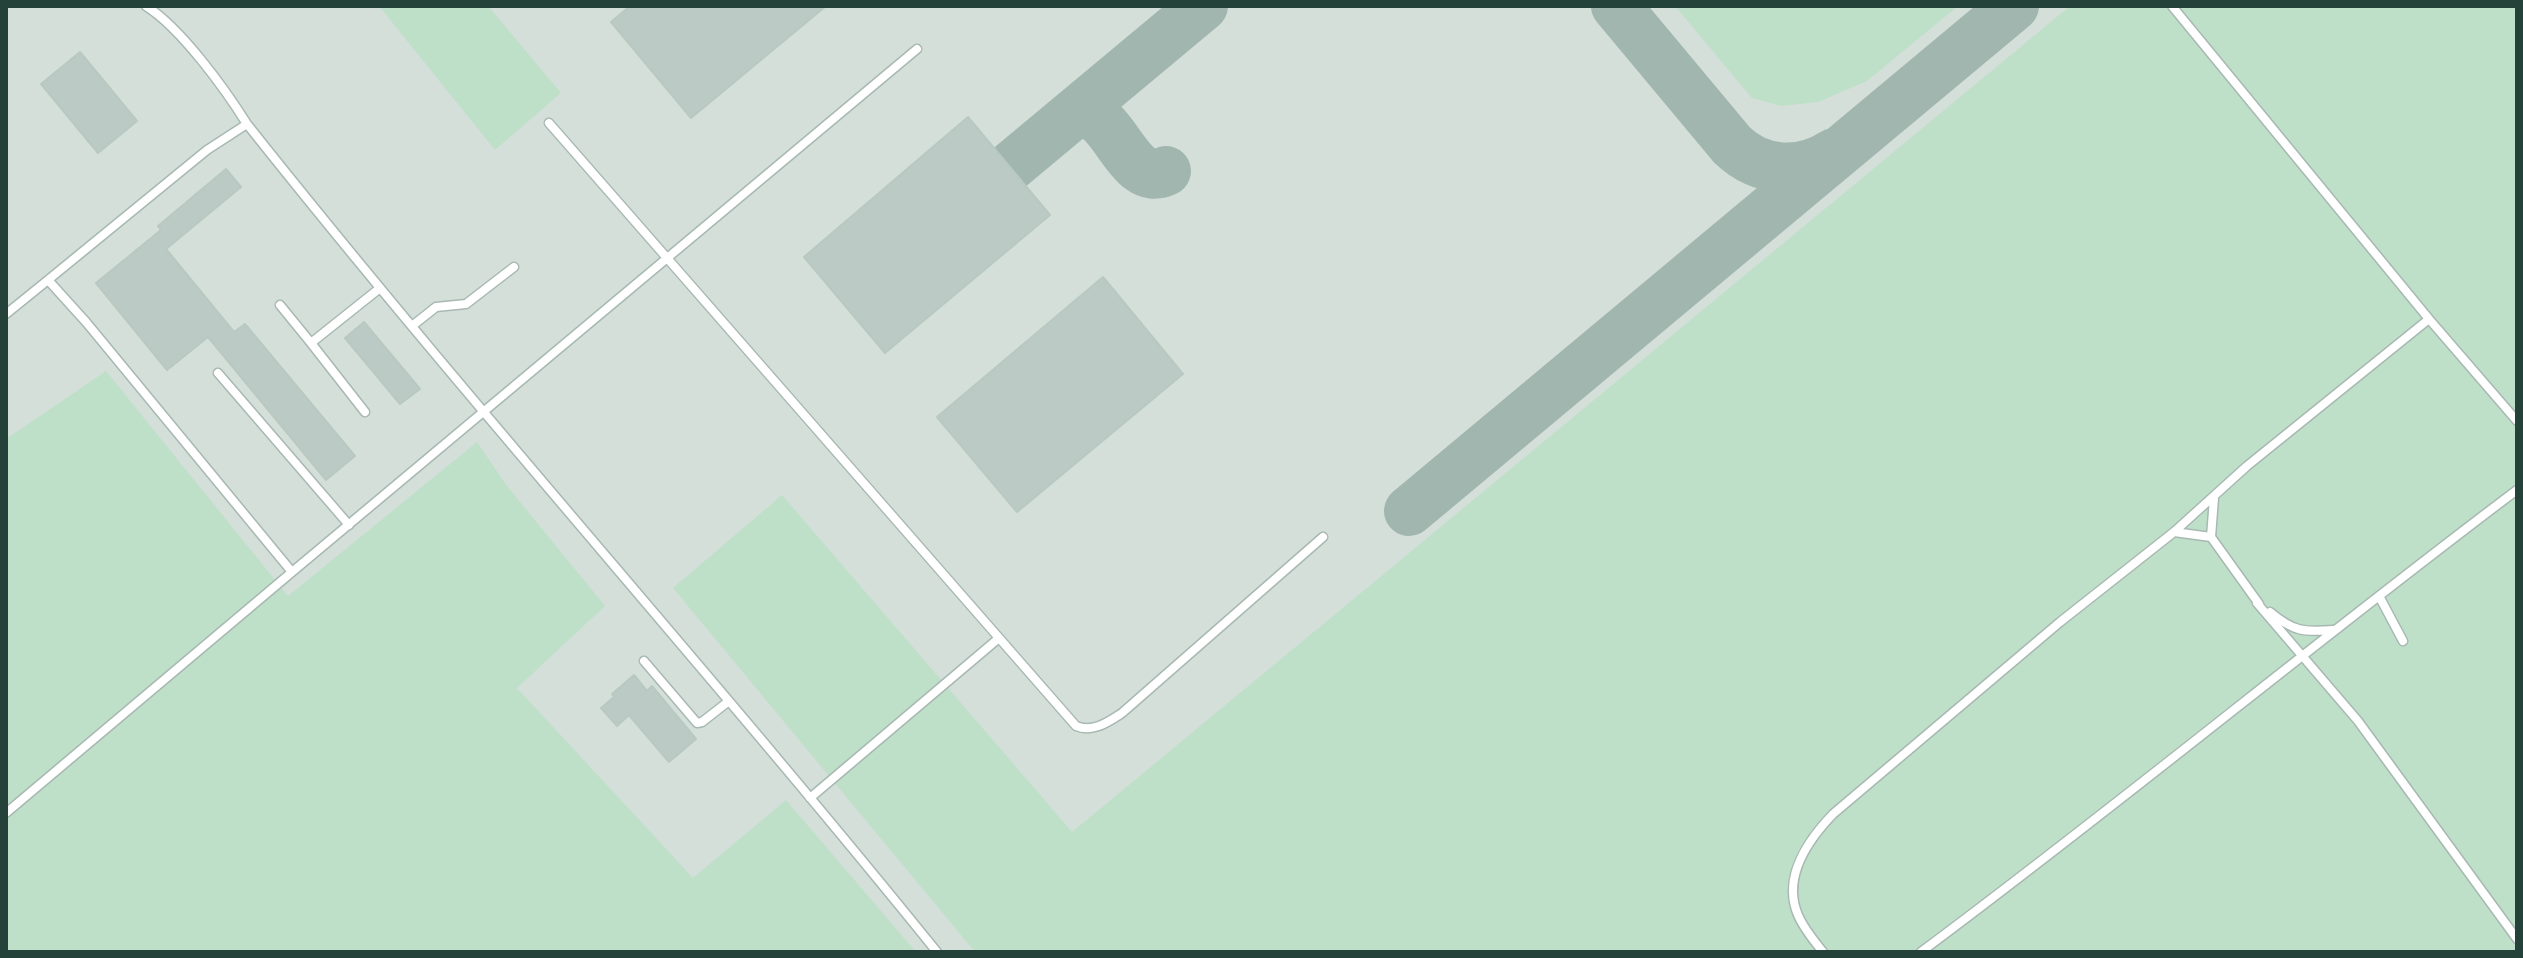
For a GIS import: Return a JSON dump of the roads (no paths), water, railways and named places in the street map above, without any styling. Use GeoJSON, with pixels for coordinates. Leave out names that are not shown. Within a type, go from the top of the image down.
{"type":"FeatureCollection","features":[{"type":"Feature","properties":{"kind":"lane"},"geometry":{"type":"LineString","coordinates":[[146,6],[167,21],[380,288],[937,952]]}},
{"type":"Feature","properties":{"kind":"lane"},"geometry":{"type":"LineString","coordinates":[[2172,6],[2429,319],[2517,421]]}},
{"type":"Feature","properties":{"kind":"lane"},"geometry":{"type":"LineString","coordinates":[[6,813],[917,49]]}},
{"type":"Feature","properties":{"kind":"lane"},"geometry":{"type":"LineString","coordinates":[[549,123],[1076,726],[1094,728],[1122,713],[1323,537]]}},
{"type":"Feature","properties":{"kind":"lane"},"geometry":{"type":"LineString","coordinates":[[6,314],[207,150],[247,124]]}},
{"type":"Feature","properties":{"kind":"lane"},"geometry":{"type":"LineString","coordinates":[[412,326],[436,307],[466,304],[514,267]]}},
{"type":"Feature","properties":{"kind":"lane"},"geometry":{"type":"LineString","coordinates":[[48,280],[292,572]]}},
{"type":"Feature","properties":{"kind":"lane"},"geometry":{"type":"LineString","coordinates":[[311,343],[380,288]]}},
{"type":"Feature","properties":{"kind":"lane"},"geometry":{"type":"LineString","coordinates":[[280,305],[365,412]]}},
{"type":"Feature","properties":{"kind":"lane"},"geometry":{"type":"LineString","coordinates":[[1823,952],[1799,917],[1794,898],[1801,856],[1816,832],[1833,814],[2060,622],[2174,532],[2259,456],[2429,319]]}},
{"type":"Feature","properties":{"kind":"lane"},"geometry":{"type":"LineString","coordinates":[[218,373],[349,525]]}},
{"type":"Feature","properties":{"kind":"lane"},"geometry":{"type":"LineString","coordinates":[[1921,952],[2517,490]]}},
{"type":"Feature","properties":{"kind":"lane"},"geometry":{"type":"LineString","coordinates":[[2214,497],[2211,537],[2257,603],[2358,721],[2517,939]]}},
{"type":"Feature","properties":{"kind":"lane"},"geometry":{"type":"LineString","coordinates":[[2174,532],[2211,537]]}},
{"type":"Feature","properties":{"kind":"lane"},"geometry":{"type":"LineString","coordinates":[[2379,596],[2403,641]]}},
{"type":"Feature","properties":{"kind":"lane"},"geometry":{"type":"LineString","coordinates":[[2257,603],[2294,630],[2333,630]]}},
{"type":"Feature","properties":{"kind":"lane"},"geometry":{"type":"LineString","coordinates":[[810,798],[999,638]]}},
{"type":"Feature","properties":{"kind":"lane"},"geometry":{"type":"LineString","coordinates":[[644,661],[697,723],[729,701]]}}]}
